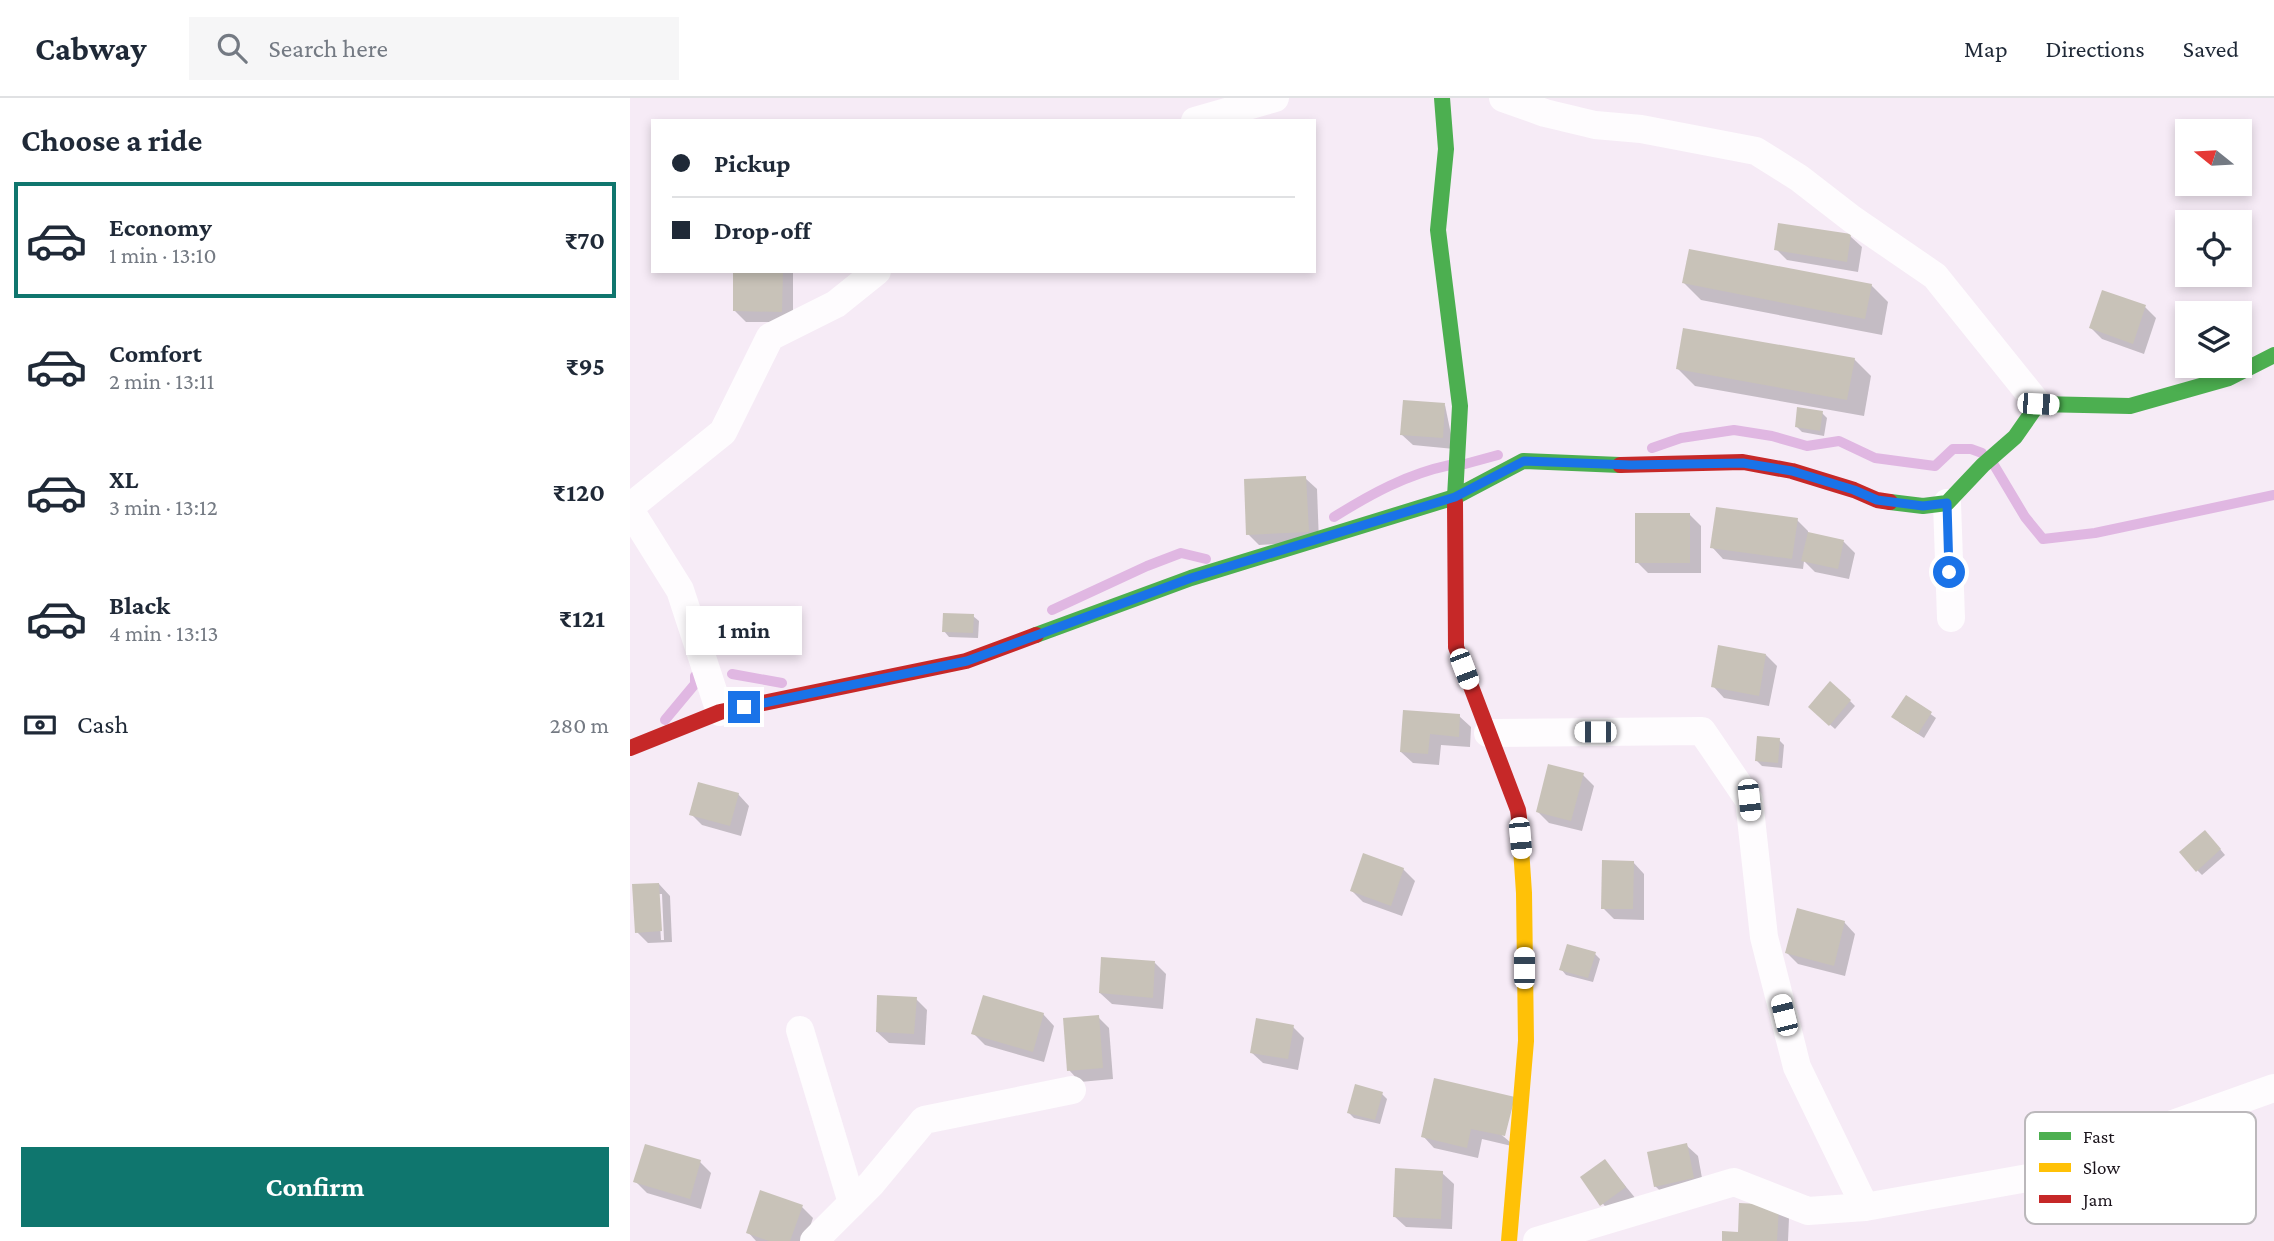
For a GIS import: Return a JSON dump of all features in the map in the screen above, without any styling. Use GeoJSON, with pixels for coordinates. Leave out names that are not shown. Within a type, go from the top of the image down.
{"type":"FeatureCollection","features":[{"type":"Feature","properties":{"kind":"street"},"geometry":{"type":"LineString","coordinates":[[1202,119],[1275,98]]}},
{"type":"Feature","properties":{"kind":"street"},"geometry":{"type":"LineString","coordinates":[[1442,98],[1446,149],[1438,230],[1460,406],[1455,497],[1456,647],[1518,810],[1524,893],[1526,1041],[1509,1241]]}},
{"type":"Feature","properties":{"kind":"street"},"geometry":{"type":"LineString","coordinates":[[1503,98],[1545,113],[1595,125],[1641,129],[1756,151],[1799,178],[1852,219],[1935,276],[2038,404],[2130,406],[2230,378],[2274,355]]}},
{"type":"Feature","properties":{"kind":"street"},"geometry":{"type":"LineString","coordinates":[[720,712],[680,590],[630,508],[723,432],[770,337],[835,304],[874,273]]}},
{"type":"Feature","properties":{"kind":"street"},"geometry":{"type":"LineString","coordinates":[[630,748],[720,712],[967,661],[1191,578],[1455,497],[1524,461],[1631,465],[1743,463],[1792,471],[1877,500],[1923,506],[1947,503],[1983,465],[2015,437],[2038,404]]}},
{"type":"Feature","properties":{"kind":"street"},"geometry":{"type":"LineString","coordinates":[[1947,503],[1951,618]]}},
{"type":"Feature","properties":{"kind":"street"},"geometry":{"type":"LineString","coordinates":[[1488,733],[1702,731],[1749,800],[1764,937],[1797,1067],[1865,1207]]}},
{"type":"Feature","properties":{"kind":"street"},"geometry":{"type":"LineString","coordinates":[[800,1030],[852,1203]]}},
{"type":"Feature","properties":{"kind":"street"},"geometry":{"type":"LineString","coordinates":[[2207,1112],[2274,1088]]}},
{"type":"Feature","properties":{"kind":"street"},"geometry":{"type":"LineString","coordinates":[[814,1241],[871,1184],[924,1120],[1072,1090]]}},
{"type":"Feature","properties":{"kind":"street"},"geometry":{"type":"LineString","coordinates":[[1537,1241],[1734,1182],[1808,1211],[1865,1207],[2025,1178]]}},
{"type":"Feature","properties":{"kind":"building"},"geometry":{"type":"Polygon","coordinates":[[[1778,223],[1851,234],[1847,262],[1774,250],[1778,223]]]}},
{"type":"Feature","properties":{"kind":"building"},"geometry":{"type":"Polygon","coordinates":[[[1689,249],[1872,284],[1865,319],[1682,283],[1689,249]]]}},
{"type":"Feature","properties":{"kind":"building"},"geometry":{"type":"Polygon","coordinates":[[[733,273],[783,273],[782,312],[733,311],[733,273]]]}},
{"type":"Feature","properties":{"kind":"building"},"geometry":{"type":"Polygon","coordinates":[[[2102,290],[2146,305],[2133,344],[2089,328],[2102,290]]]}},
{"type":"Feature","properties":{"kind":"building"},"geometry":{"type":"Polygon","coordinates":[[[1683,328],[1855,358],[1847,400],[1676,369],[1683,328]]]}},
{"type":"Feature","properties":{"kind":"building"},"geometry":{"type":"Polygon","coordinates":[[[1403,400],[1445,403],[1443,438],[1400,435],[1403,400]]]}},
{"type":"Feature","properties":{"kind":"building"},"geometry":{"type":"Polygon","coordinates":[[[1797,407],[1823,411],[1820,431],[1795,427],[1797,407]]]}},
{"type":"Feature","properties":{"kind":"building"},"geometry":{"type":"Polygon","coordinates":[[[1306,476],[1309,532],[1246,535],[1244,479],[1306,476]]]}},
{"type":"Feature","properties":{"kind":"building"},"geometry":{"type":"Polygon","coordinates":[[[1716,507],[1798,518],[1792,559],[1710,548],[1716,507]]]}},
{"type":"Feature","properties":{"kind":"building"},"geometry":{"type":"Polygon","coordinates":[[[1635,513],[1690,513],[1690,563],[1635,563],[1635,513]]]}},
{"type":"Feature","properties":{"kind":"building"},"geometry":{"type":"Polygon","coordinates":[[[1808,532],[1844,540],[1838,569],[1801,561],[1808,532]]]}},
{"type":"Feature","properties":{"kind":"building"},"geometry":{"type":"Polygon","coordinates":[[[943,613],[974,614],[973,633],[942,632],[943,613]]]}},
{"type":"Feature","properties":{"kind":"building"},"geometry":{"type":"Polygon","coordinates":[[[1718,645],[1766,654],[1759,696],[1711,687],[1718,645]]]}},
{"type":"Feature","properties":{"kind":"building"},"geometry":{"type":"Polygon","coordinates":[[[1830,681],[1851,700],[1829,726],[1808,707],[1830,681]]]}},
{"type":"Feature","properties":{"kind":"building"},"geometry":{"type":"Polygon","coordinates":[[[1906,695],[1932,712],[1918,734],[1891,717],[1906,695]]]}},
{"type":"Feature","properties":{"kind":"building"},"geometry":{"type":"Polygon","coordinates":[[[1403,710],[1460,714],[1459,737],[1430,734],[1428,754],[1400,752],[1403,710]]]}},
{"type":"Feature","properties":{"kind":"building"},"geometry":{"type":"Polygon","coordinates":[[[1757,736],[1780,738],[1778,763],[1755,761],[1757,736]]]}},
{"type":"Feature","properties":{"kind":"building"},"geometry":{"type":"Polygon","coordinates":[[[1548,764],[1584,773],[1571,821],[1536,812],[1548,764]]]}},
{"type":"Feature","properties":{"kind":"building"},"geometry":{"type":"Polygon","coordinates":[[[698,782],[739,793],[730,826],[689,815],[698,782]]]}},
{"type":"Feature","properties":{"kind":"building"},"geometry":{"type":"Polygon","coordinates":[[[2205,830],[2221,849],[2196,872],[2179,852],[2205,830]]]}},
{"type":"Feature","properties":{"kind":"building"},"geometry":{"type":"Polygon","coordinates":[[[1363,853],[1404,868],[1391,906],[1350,891],[1363,853]]]}},
{"type":"Feature","properties":{"kind":"building"},"geometry":{"type":"Polygon","coordinates":[[[1602,860],[1634,861],[1633,909],[1601,909],[1602,860]]]}},
{"type":"Feature","properties":{"kind":"building"},"geometry":{"type":"Polygon","coordinates":[[[659,883],[662,931],[635,933],[632,884],[659,883]]]}},
{"type":"Feature","properties":{"kind":"building"},"geometry":{"type":"Polygon","coordinates":[[[1797,908],[1845,921],[1834,966],[1785,953],[1797,908]]]}},
{"type":"Feature","properties":{"kind":"building"},"geometry":{"type":"Polygon","coordinates":[[[1567,944],[1596,952],[1588,978],[1559,970],[1567,944]]]}},
{"type":"Feature","properties":{"kind":"building"},"geometry":{"type":"Polygon","coordinates":[[[1101,957],[1155,961],[1153,998],[1099,993],[1101,957]]]}},
{"type":"Feature","properties":{"kind":"building"},"geometry":{"type":"Polygon","coordinates":[[[877,995],[917,997],[914,1034],[876,1032],[877,995]]]}},
{"type":"Feature","properties":{"kind":"building"},"geometry":{"type":"Polygon","coordinates":[[[983,995],[1044,1013],[1033,1052],[971,1034],[983,995]]]}},
{"type":"Feature","properties":{"kind":"building"},"geometry":{"type":"Polygon","coordinates":[[[1099,1015],[1103,1068],[1067,1071],[1063,1018],[1099,1015]]]}},
{"type":"Feature","properties":{"kind":"building"},"geometry":{"type":"Polygon","coordinates":[[[1256,1018],[1294,1025],[1288,1059],[1250,1053],[1256,1018]]]}},
{"type":"Feature","properties":{"kind":"building"},"geometry":{"type":"Polygon","coordinates":[[[1434,1078],[1515,1097],[1505,1136],[1471,1129],[1467,1148],[1421,1137],[1434,1078]]]}},
{"type":"Feature","properties":{"kind":"building"},"geometry":{"type":"Polygon","coordinates":[[[1355,1084],[1383,1092],[1375,1120],[1347,1113],[1355,1084]]]}},
{"type":"Feature","properties":{"kind":"building"},"geometry":{"type":"Polygon","coordinates":[[[1687,1143],[1694,1178],[1654,1187],[1647,1152],[1687,1143]]]}},
{"type":"Feature","properties":{"kind":"building"},"geometry":{"type":"Polygon","coordinates":[[[645,1144],[701,1160],[690,1199],[633,1182],[645,1144]]]}},
{"type":"Feature","properties":{"kind":"building"},"geometry":{"type":"Polygon","coordinates":[[[1605,1159],[1626,1187],[1600,1206],[1580,1177],[1605,1159]]]}},
{"type":"Feature","properties":{"kind":"building"},"geometry":{"type":"Polygon","coordinates":[[[1395,1168],[1443,1171],[1441,1219],[1393,1217],[1395,1168]]]}},
{"type":"Feature","properties":{"kind":"building"},"geometry":{"type":"Polygon","coordinates":[[[760,1190],[803,1205],[790,1241],[769,1241],[746,1233],[760,1190]]]}},
{"type":"Feature","properties":{"kind":"building"},"geometry":{"type":"Polygon","coordinates":[[[1739,1203],[1779,1205],[1777,1241],[1722,1241],[1722,1231],[1738,1232],[1739,1203]]]}},
{"type":"Feature","properties":{"kind":"waterway"},"geometry":{"type":"LineString","coordinates":[[1652,448],[1681,438],[1734,430],[1772,436],[1807,446],[1839,441],[1875,458],[1935,466],[1953,449],[1971,449],[1982,453]]}},
{"type":"Feature","properties":{"kind":"waterway"},"geometry":{"type":"LineString","coordinates":[[1465,464],[1498,455]]}},
{"type":"Feature","properties":{"kind":"waterway"},"geometry":{"type":"LineString","coordinates":[[1334,517],[1390,486],[1450,465]]}},
{"type":"Feature","properties":{"kind":"waterway"},"geometry":{"type":"LineString","coordinates":[[1994,465],[2025,517],[2043,539],[2095,533],[2274,495]]}},
{"type":"Feature","properties":{"kind":"waterway"},"geometry":{"type":"LineString","coordinates":[[1052,610],[1181,553],[1206,559]]}},
{"type":"Feature","properties":{"kind":"waterway"},"geometry":{"type":"LineString","coordinates":[[732,674],[782,683]]}},
{"type":"Feature","properties":{"kind":"waterway"},"geometry":{"type":"LineString","coordinates":[[665,720],[695,684],[695,676]]}},
{"type":"Feature","properties":{"kind":"traffic: fast"},"geometry":{"type":"LineString","coordinates":[[1442,98],[1446,149],[1438,230],[1460,406],[1455,497],[1523,461],[1620,465]]}},
{"type":"Feature","properties":{"kind":"traffic: fast"},"geometry":{"type":"LineString","coordinates":[[1890,502],[1923,506],[1947,503],[1983,465],[2015,437],[2038,404],[2130,406],[2229,378],[2274,355]]}},
{"type":"Feature","properties":{"kind":"traffic: fast"},"geometry":{"type":"LineString","coordinates":[[1036,635],[1191,578],[1455,497],[1455,502]]}},
{"type":"Feature","properties":{"kind":"traffic: slow"},"geometry":{"type":"LineString","coordinates":[[1509,1241],[1526,1041],[1524,893],[1519,818]]}},
{"type":"Feature","properties":{"kind":"traffic: jam"},"geometry":{"type":"LineString","coordinates":[[1620,465],[1743,462],[1792,471],[1890,502]]}},
{"type":"Feature","properties":{"kind":"traffic: jam"},"geometry":{"type":"LineString","coordinates":[[1455,502],[1456,647],[1519,818]]}},
{"type":"Feature","properties":{"kind":"traffic: jam"},"geometry":{"type":"LineString","coordinates":[[630,748],[720,712],[966,661],[1036,635]]}},
{"type":"Feature","properties":{"kind":"route"},"geometry":{"type":"LineString","coordinates":[[744,707],[967,661],[1191,578],[1455,497],[1524,461],[1631,465],[1743,463],[1792,471],[1877,500],[1923,506],[1947,503],[1949,572]]}}]}
